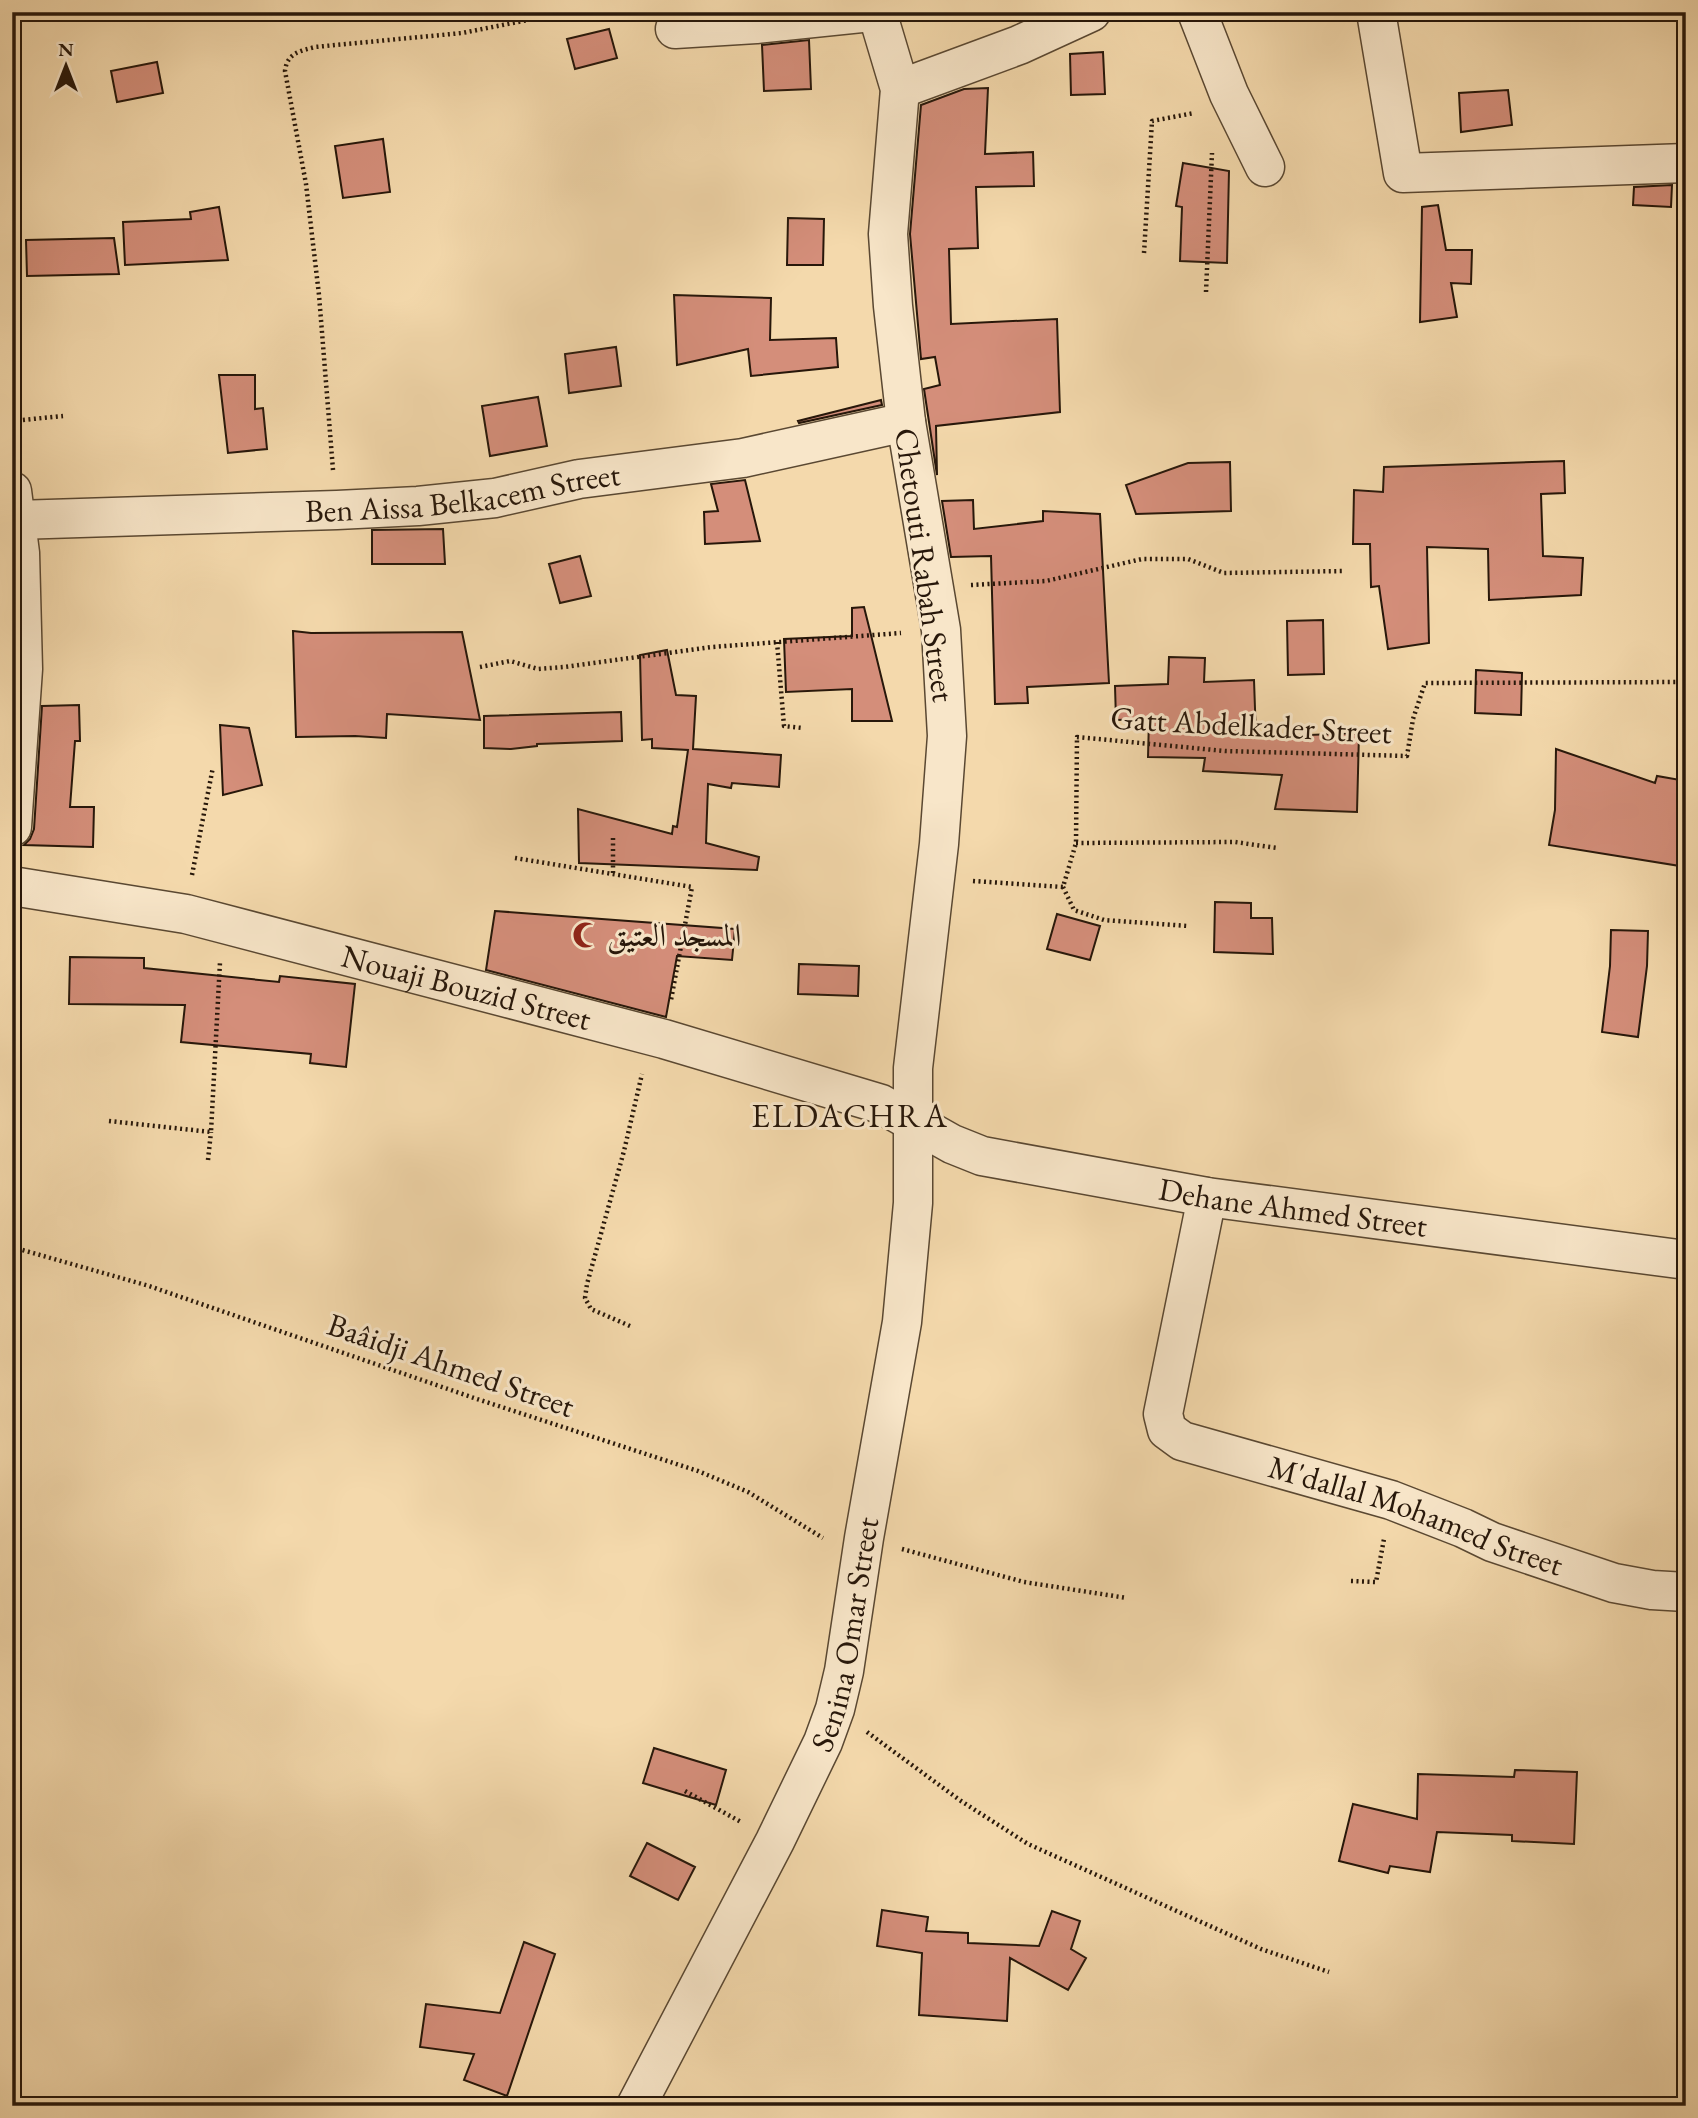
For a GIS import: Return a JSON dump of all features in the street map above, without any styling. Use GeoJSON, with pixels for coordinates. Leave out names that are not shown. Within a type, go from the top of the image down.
{"type":"FeatureCollection","features":[{"type":"Feature","properties":{"kind":"street"},"geometry":{"type":"LineString","coordinates":[[675,29],[872,12]]}},
{"type":"Feature","properties":{"kind":"street","name":"Chetouti Rabah Street"},"geometry":{"type":"LineString","coordinates":[[877,12],[900,89],[888,234],[893,306],[906,422],[940,630],[947,736],[936,878],[913,1068],[912,1120]]}},
{"type":"Feature","properties":{"kind":"street"},"geometry":{"type":"LineString","coordinates":[[900,89],[1019,45],[1091,12]]}},
{"type":"Feature","properties":{"kind":"street"},"geometry":{"type":"LineString","coordinates":[[1197,12],[1235,106],[1265,167]]}},
{"type":"Feature","properties":{"kind":"street"},"geometry":{"type":"LineString","coordinates":[[1376,12],[1404,173],[1686,163]]}},
{"type":"Feature","properties":{"kind":"street","name":"Ben Aissa Belkacem Street"},"geometry":{"type":"LineString","coordinates":[[14,506],[337,510],[418,506],[495,498],[579,480],[743,458],[906,422]]}},
{"type":"Feature","properties":{"kind":"street"},"geometry":{"type":"LineString","coordinates":[[12,827],[23,669],[20,553],[14,506]]}},
{"type":"Feature","properties":{"kind":"street","name":"Nouaji Bouzid Street"},"geometry":{"type":"LineString","coordinates":[[12,886],[186,914],[222,923],[658,1037],[881,1104],[912,1120]]}},
{"type":"Feature","properties":{"kind":"street","name":"Dehane Ahmed Street"},"geometry":{"type":"LineString","coordinates":[[912,1120],[953,1144],[982,1156],[1207,1197],[1686,1260]]}},
{"type":"Feature","properties":{"kind":"street","name":"Senina Omar Street"},"geometry":{"type":"LineString","coordinates":[[636,2106],[775,1841],[823,1742],[835,1709],[844,1671],[862,1549],[902,1322],[913,1203],[912,1120]]}},
{"type":"Feature","properties":{"kind":"street","name":"M'dallal Mohamed Street"},"geometry":{"type":"LineString","coordinates":[[1207,1197],[1163,1414],[1167,1430],[1182,1441],[1391,1500],[1492,1542],[1614,1583],[1652,1590],[1686,1592]]}},
{"type":"Feature","properties":{"kind":"path"},"geometry":{"type":"LineString","coordinates":[[337,510],[316,267],[306,184],[285,71],[286,63],[290,56],[299,51],[315,47],[462,33],[533,19]]}},
{"type":"Feature","properties":{"kind":"path"},"geometry":{"type":"LineString","coordinates":[[1144,253],[1152,121],[1235,106]]}},
{"type":"Feature","properties":{"kind":"path"},"geometry":{"type":"LineString","coordinates":[[1206,292],[1212,149]]}},
{"type":"Feature","properties":{"kind":"path"},"geometry":{"type":"LineString","coordinates":[[12,421],[63,416]]}},
{"type":"Feature","properties":{"kind":"path"},"geometry":{"type":"LineString","coordinates":[[932,587],[1046,581],[1142,559],[1188,559],[1224,573],[1345,571]]}},
{"type":"Feature","properties":{"kind":"path"},"geometry":{"type":"LineString","coordinates":[[480,667],[510,661],[538,669],[564,667],[712,647],[940,630]]}},
{"type":"Feature","properties":{"kind":"path"},"geometry":{"type":"LineString","coordinates":[[777,642],[784,726],[802,728]]}},
{"type":"Feature","properties":{"kind":"path","name":"Gatt Abdelkader Street"},"geometry":{"type":"LineString","coordinates":[[1062,887],[1076,843],[1077,737],[1225,751],[1407,756],[1413,719],[1425,683],[1686,682]]}},
{"type":"Feature","properties":{"kind":"path"},"geometry":{"type":"LineString","coordinates":[[186,914],[213,767]]}},
{"type":"Feature","properties":{"kind":"path"},"geometry":{"type":"LineString","coordinates":[[613,838],[613,873]]}},
{"type":"Feature","properties":{"kind":"path"},"geometry":{"type":"LineString","coordinates":[[1076,843],[1235,842],[1277,848]]}},
{"type":"Feature","properties":{"kind":"path"},"geometry":{"type":"LineString","coordinates":[[515,858],[692,887],[658,1037],[587,1284],[585,1298],[591,1309],[629,1326]]}},
{"type":"Feature","properties":{"kind":"path"},"geometry":{"type":"LineString","coordinates":[[936,878],[1062,887],[1074,910],[1084,914],[1104,920],[1188,926]]}},
{"type":"Feature","properties":{"kind":"path"},"geometry":{"type":"LineString","coordinates":[[208,1160],[222,923]]}},
{"type":"Feature","properties":{"kind":"path"},"geometry":{"type":"LineString","coordinates":[[109,1121],[211,1132]]}},
{"type":"Feature","properties":{"kind":"path","name":"Baâidji Ahmed Street"},"geometry":{"type":"LineString","coordinates":[[12,1247],[162,1290],[490,1404],[698,1471],[748,1492],[862,1549],[1024,1582],[1127,1598]]}},
{"type":"Feature","properties":{"kind":"path"},"geometry":{"type":"LineString","coordinates":[[1351,1580],[1376,1582],[1391,1500]]}},
{"type":"Feature","properties":{"kind":"path"},"geometry":{"type":"LineString","coordinates":[[835,1709],[961,1801],[1028,1844],[1261,1949],[1329,1972]]}},
{"type":"Feature","properties":{"kind":"path"},"geometry":{"type":"LineString","coordinates":[[685,1791],[775,1841]]}},
{"type":"Feature","properties":{"kind":"building"},"geometry":{"type":"Polygon","coordinates":[[[609,29],[617,58],[575,69],[567,39],[609,29]]]}},
{"type":"Feature","properties":{"kind":"building"},"geometry":{"type":"Polygon","coordinates":[[[809,40],[811,89],[764,91],[762,45],[809,40]]]}},
{"type":"Feature","properties":{"kind":"building"},"geometry":{"type":"Polygon","coordinates":[[[1103,52],[1105,94],[1071,95],[1070,54],[1103,52]]]}},
{"type":"Feature","properties":{"kind":"building"},"geometry":{"type":"Polygon","coordinates":[[[157,62],[163,93],[117,102],[111,71],[157,62]]]}},
{"type":"Feature","properties":{"kind":"building"},"geometry":{"type":"Polygon","coordinates":[[[988,88],[985,154],[1033,152],[1034,186],[976,187],[978,248],[949,249],[951,324],[1057,319],[1060,412],[936,426],[937,475],[924,389],[940,385],[935,357],[921,359],[910,234],[921,105],[964,89],[988,88]]]}},
{"type":"Feature","properties":{"kind":"building"},"geometry":{"type":"Polygon","coordinates":[[[1508,90],[1512,125],[1461,132],[1459,93],[1508,90]]]}},
{"type":"Feature","properties":{"kind":"building"},"geometry":{"type":"Polygon","coordinates":[[[383,139],[390,192],[343,198],[335,146],[383,139]]]}},
{"type":"Feature","properties":{"kind":"building"},"geometry":{"type":"Polygon","coordinates":[[[1183,163],[1229,171],[1227,263],[1180,261],[1182,207],[1176,206],[1183,163]]]}},
{"type":"Feature","properties":{"kind":"building"},"geometry":{"type":"Polygon","coordinates":[[[1672,185],[1671,207],[1633,205],[1634,187],[1672,185]]]}},
{"type":"Feature","properties":{"kind":"building"},"geometry":{"type":"Polygon","coordinates":[[[1438,205],[1446,250],[1472,250],[1471,284],[1451,283],[1457,317],[1420,322],[1422,207],[1438,205]]]}},
{"type":"Feature","properties":{"kind":"building"},"geometry":{"type":"Polygon","coordinates":[[[219,207],[228,260],[125,265],[123,222],[191,219],[190,212],[219,207]]]}},
{"type":"Feature","properties":{"kind":"building"},"geometry":{"type":"Polygon","coordinates":[[[788,218],[824,219],[823,265],[787,265],[788,218]]]}},
{"type":"Feature","properties":{"kind":"building"},"geometry":{"type":"Polygon","coordinates":[[[114,238],[119,274],[27,276],[26,240],[114,238]]]}},
{"type":"Feature","properties":{"kind":"building"},"geometry":{"type":"Polygon","coordinates":[[[674,295],[771,298],[770,340],[836,338],[838,367],[751,376],[748,349],[677,365],[674,295]]]}},
{"type":"Feature","properties":{"kind":"building"},"geometry":{"type":"Polygon","coordinates":[[[616,347],[621,386],[569,393],[565,354],[616,347]]]}},
{"type":"Feature","properties":{"kind":"building"},"geometry":{"type":"Polygon","coordinates":[[[219,375],[255,375],[255,409],[263,408],[267,449],[228,453],[219,375]]]}},
{"type":"Feature","properties":{"kind":"building"},"geometry":{"type":"Polygon","coordinates":[[[538,397],[547,446],[490,456],[482,406],[538,397]]]}},
{"type":"Feature","properties":{"kind":"building"},"geometry":{"type":"Polygon","coordinates":[[[881,400],[882,405],[799,423],[798,421],[881,400]]]}},
{"type":"Feature","properties":{"kind":"building"},"geometry":{"type":"Polygon","coordinates":[[[1564,461],[1565,493],[1541,494],[1543,556],[1583,558],[1581,595],[1489,600],[1488,549],[1427,547],[1429,643],[1388,649],[1379,586],[1371,587],[1370,544],[1353,544],[1354,490],[1383,492],[1384,467],[1564,461]]]}},
{"type":"Feature","properties":{"kind":"building"},"geometry":{"type":"Polygon","coordinates":[[[1230,462],[1231,511],[1136,514],[1126,485],[1188,463],[1230,462]]]}},
{"type":"Feature","properties":{"kind":"building"},"geometry":{"type":"Polygon","coordinates":[[[745,480],[760,541],[705,544],[704,512],[718,511],[711,484],[745,480]]]}},
{"type":"Feature","properties":{"kind":"building"},"geometry":{"type":"Polygon","coordinates":[[[973,500],[974,529],[1043,521],[1043,511],[1100,514],[1109,683],[1027,687],[1028,703],[995,704],[991,556],[951,557],[942,501],[973,500]]]}},
{"type":"Feature","properties":{"kind":"building"},"geometry":{"type":"Polygon","coordinates":[[[443,529],[445,564],[372,564],[372,530],[443,529]]]}},
{"type":"Feature","properties":{"kind":"building"},"geometry":{"type":"Polygon","coordinates":[[[580,556],[591,596],[560,603],[549,564],[580,556]]]}},
{"type":"Feature","properties":{"kind":"building"},"geometry":{"type":"Polygon","coordinates":[[[864,607],[892,721],[852,721],[852,689],[786,692],[784,639],[852,636],[852,608],[864,607]]]}},
{"type":"Feature","properties":{"kind":"building"},"geometry":{"type":"Polygon","coordinates":[[[1323,620],[1324,674],[1288,675],[1287,621],[1323,620]]]}},
{"type":"Feature","properties":{"kind":"building"},"geometry":{"type":"Polygon","coordinates":[[[293,631],[462,632],[480,720],[387,714],[386,738],[296,737],[293,631]]]}},
{"type":"Feature","properties":{"kind":"building"},"geometry":{"type":"Polygon","coordinates":[[[667,650],[676,695],[696,696],[693,749],[781,755],[779,787],[732,783],[731,788],[708,784],[706,843],[759,857],[757,870],[579,863],[578,809],[672,834],[673,826],[677,827],[688,750],[652,748],[652,739],[642,740],[640,655],[667,650]]]}},
{"type":"Feature","properties":{"kind":"building"},"geometry":{"type":"Polygon","coordinates":[[[1169,657],[1205,658],[1204,682],[1254,680],[1256,737],[1359,733],[1357,812],[1275,809],[1282,775],[1203,771],[1205,758],[1148,757],[1149,719],[1116,720],[1115,686],[1168,684],[1169,657]]]}},
{"type":"Feature","properties":{"kind":"building"},"geometry":{"type":"Polygon","coordinates":[[[1476,670],[1522,673],[1521,715],[1475,713],[1476,670]]]}},
{"type":"Feature","properties":{"kind":"building"},"geometry":{"type":"Polygon","coordinates":[[[79,705],[80,741],[75,741],[70,807],[94,807],[93,847],[24,845],[34,829],[42,706],[79,705]]]}},
{"type":"Feature","properties":{"kind":"building"},"geometry":{"type":"Polygon","coordinates":[[[621,712],[622,741],[537,744],[511,749],[484,748],[484,716],[621,712]]]}},
{"type":"Feature","properties":{"kind":"building"},"geometry":{"type":"Polygon","coordinates":[[[220,725],[249,728],[262,785],[223,795],[220,725]]]}},
{"type":"Feature","properties":{"kind":"building"},"geometry":{"type":"Polygon","coordinates":[[[1556,749],[1655,783],[1657,776],[1686,781],[1686,827],[1680,866],[1549,845],[1555,810],[1556,749]]]}},
{"type":"Feature","properties":{"kind":"building"},"geometry":{"type":"Polygon","coordinates":[[[1215,902],[1251,903],[1251,918],[1272,918],[1273,954],[1214,952],[1215,902]]]}},
{"type":"Feature","properties":{"kind":"building","name":"المسجد العتيق"},"geometry":{"type":"Polygon","coordinates":[[[495,911],[735,929],[732,960],[677,956],[666,1017],[486,970],[495,911]]]}},
{"type":"Feature","properties":{"kind":"building"},"geometry":{"type":"Polygon","coordinates":[[[1057,914],[1100,926],[1090,960],[1047,949],[1057,914]]]}},
{"type":"Feature","properties":{"kind":"building"},"geometry":{"type":"Polygon","coordinates":[[[1611,930],[1648,931],[1647,966],[1638,1037],[1602,1032],[1610,966],[1611,930]]]}},
{"type":"Feature","properties":{"kind":"building"},"geometry":{"type":"Polygon","coordinates":[[[70,957],[144,958],[144,968],[279,982],[280,976],[355,984],[346,1067],[310,1063],[311,1054],[181,1042],[185,1005],[69,1004],[70,957]]]}},
{"type":"Feature","properties":{"kind":"building"},"geometry":{"type":"Polygon","coordinates":[[[799,964],[859,966],[858,996],[798,994],[799,964]]]}},
{"type":"Feature","properties":{"kind":"building"},"geometry":{"type":"Polygon","coordinates":[[[654,1748],[726,1770],[716,1805],[643,1783],[654,1748]]]}},
{"type":"Feature","properties":{"kind":"building"},"geometry":{"type":"Polygon","coordinates":[[[1515,1770],[1577,1772],[1574,1844],[1512,1841],[1512,1835],[1437,1832],[1430,1872],[1390,1866],[1388,1873],[1339,1861],[1353,1804],[1417,1819],[1418,1774],[1514,1777],[1515,1770]]]}},
{"type":"Feature","properties":{"kind":"building"},"geometry":{"type":"Polygon","coordinates":[[[647,1843],[695,1867],[678,1900],[630,1876],[647,1843]]]}},
{"type":"Feature","properties":{"kind":"building"},"geometry":{"type":"Polygon","coordinates":[[[882,1910],[928,1917],[926,1931],[968,1933],[968,1943],[1039,1946],[1052,1911],[1080,1921],[1071,1949],[1086,1958],[1068,1990],[1010,1958],[1007,2021],[919,2015],[922,1953],[877,1946],[882,1910]]]}},
{"type":"Feature","properties":{"kind":"building"},"geometry":{"type":"Polygon","coordinates":[[[524,1942],[555,1954],[507,2096],[464,2080],[474,2054],[420,2047],[426,2004],[500,2013],[524,1942]]]}},
{"type":"Feature","properties":{"kind":"place","name":"المسجد العتيق"},"geometry":{"type":"Point","coordinates":[586,935]}},
{"type":"Feature","properties":{"kind":"district","name":"ELDACHRA"},"geometry":{"type":"Point","coordinates":[850,1115]}}]}
